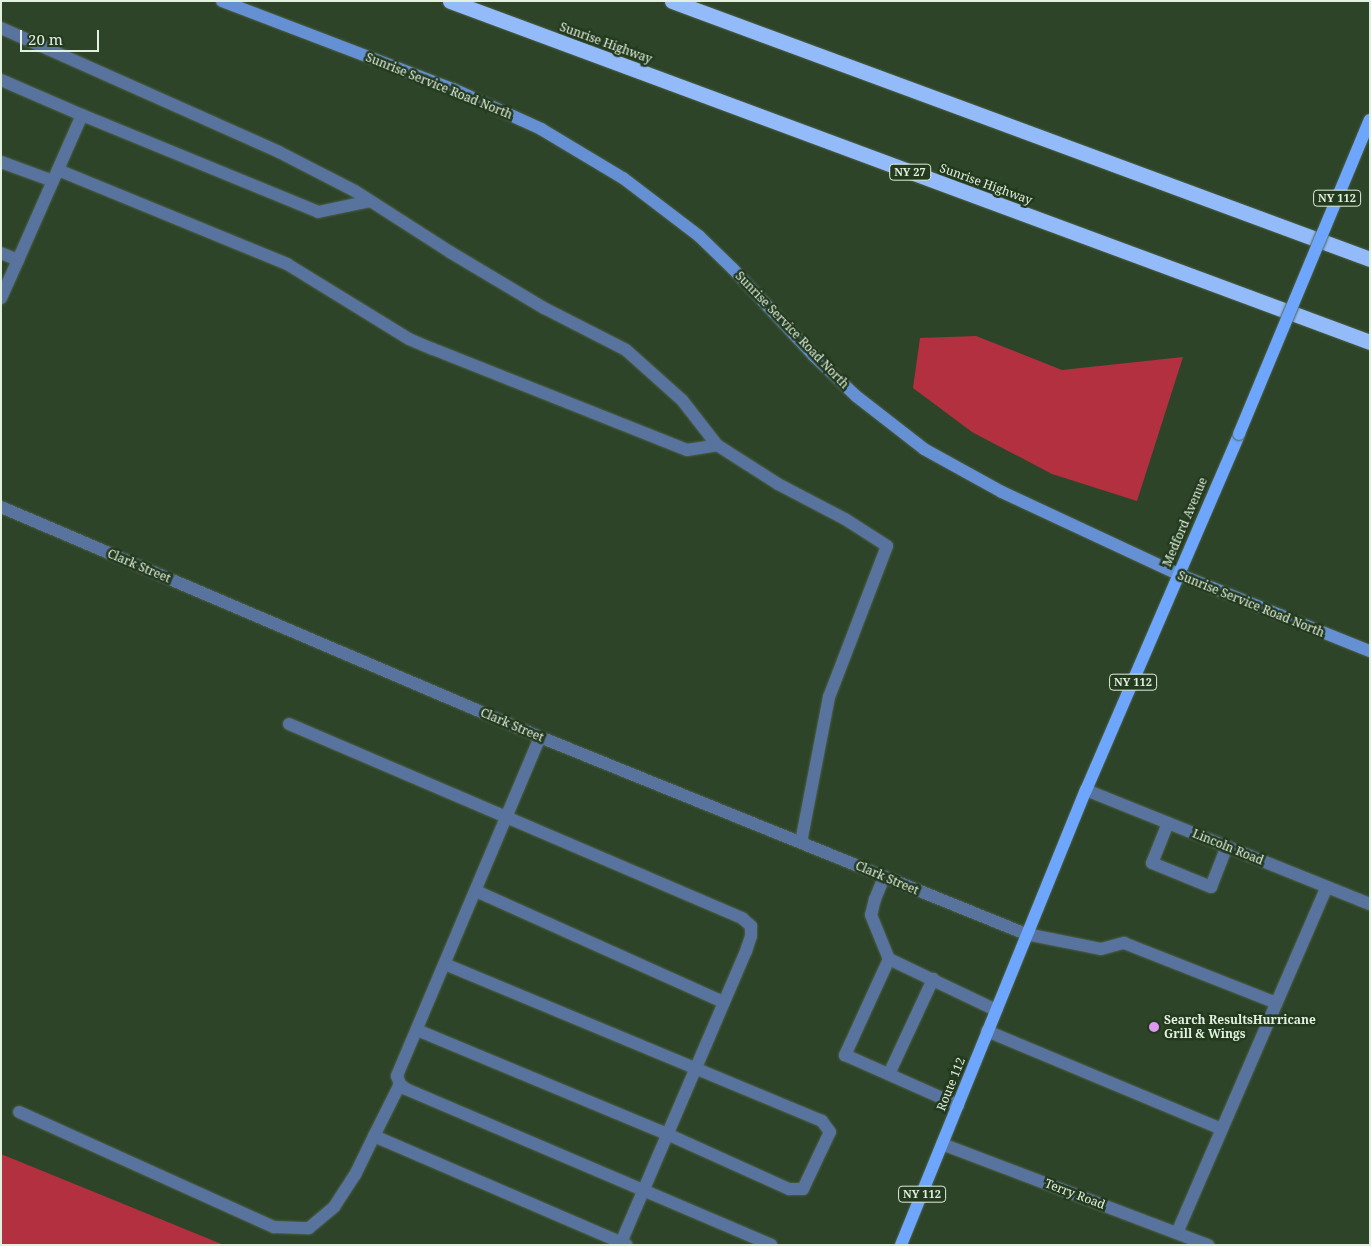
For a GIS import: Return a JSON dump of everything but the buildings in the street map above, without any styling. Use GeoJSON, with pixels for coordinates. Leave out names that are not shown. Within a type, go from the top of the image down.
{"type":"FeatureCollection","features":[{"type":"Feature","properties":{"kind":"highway","name":"Sunrise Highway"},"geometry":{"type":"LineString","coordinates":[[450,1],[1370,342]]}},
{"type":"Feature","properties":{"kind":"highway"},"geometry":{"type":"LineString","coordinates":[[672,1],[1370,259]]}},
{"type":"Feature","properties":{"kind":"main road","name":"Sunrise Service Road North"},"geometry":{"type":"LineString","coordinates":[[222,1],[499,108],[582,152],[623,178],[699,236],[733,269],[814,356],[863,402],[924,449],[1002,492],[1178,574],[1370,651]]}},
{"type":"Feature","properties":{"kind":"main road","name":"Medford Avenue"},"geometry":{"type":"LineString","coordinates":[[1026,934],[1239,434],[1370,120]]}},
{"type":"Feature","properties":{"kind":"main road","name":"Route 112"},"geometry":{"type":"LineString","coordinates":[[901,1245],[1026,934]]}},
{"type":"Feature","properties":{"kind":"street"},"geometry":{"type":"LineString","coordinates":[[1,28],[279,152],[370,201],[450,252],[536,303],[626,350],[682,400],[717,445],[778,484],[846,518],[887,546],[829,697],[801,842]]}},
{"type":"Feature","properties":{"kind":"street"},"geometry":{"type":"LineString","coordinates":[[1,80],[318,212],[370,201]]}},
{"type":"Feature","properties":{"kind":"street"},"geometry":{"type":"LineString","coordinates":[[1,298],[82,115]]}},
{"type":"Feature","properties":{"kind":"street"},"geometry":{"type":"LineString","coordinates":[[1,162],[56,175],[287,264],[409,339],[434,350],[688,450],[717,445]]}},
{"type":"Feature","properties":{"kind":"street"},"geometry":{"type":"LineString","coordinates":[[1,252],[18,260]]}},
{"type":"Feature","properties":{"kind":"street","name":"Clark Street"},"geometry":{"type":"LineString","coordinates":[[1,507],[540,737],[1026,934],[1101,949],[1124,943],[1276,1004]]}},
{"type":"Feature","properties":{"kind":"street"},"geometry":{"type":"LineString","coordinates":[[289,724],[742,919],[751,926],[751,936],[644,1190],[624,1243],[374,1136]]}},
{"type":"Feature","properties":{"kind":"street"},"geometry":{"type":"LineString","coordinates":[[540,737],[398,1076],[400,1084],[406,1089],[771,1245]]}},
{"type":"Feature","properties":{"kind":"street","name":"Lincoln Road"},"geometry":{"type":"LineString","coordinates":[[1086,790],[1370,904]]}},
{"type":"Feature","properties":{"kind":"street"},"geometry":{"type":"LineString","coordinates":[[1168,823],[1152,863],[1211,887],[1227,846]]}},
{"type":"Feature","properties":{"kind":"street"},"geometry":{"type":"LineString","coordinates":[[884,877],[871,915],[889,959],[996,1010]]}},
{"type":"Feature","properties":{"kind":"street"},"geometry":{"type":"LineString","coordinates":[[1176,1233],[1327,887]]}},
{"type":"Feature","properties":{"kind":"street"},"geometry":{"type":"LineString","coordinates":[[476,891],[723,1002]]}},
{"type":"Feature","properties":{"kind":"street"},"geometry":{"type":"LineString","coordinates":[[889,959],[845,1055],[958,1105]]}},
{"type":"Feature","properties":{"kind":"street"},"geometry":{"type":"LineString","coordinates":[[417,1030],[668,1134],[789,1189],[803,1189],[830,1132],[822,1121],[445,964]]}},
{"type":"Feature","properties":{"kind":"street"},"geometry":{"type":"LineString","coordinates":[[889,1074],[933,979]]}},
{"type":"Feature","properties":{"kind":"street"},"geometry":{"type":"LineString","coordinates":[[987,1031],[1221,1129]]}},
{"type":"Feature","properties":{"kind":"street"},"geometry":{"type":"LineString","coordinates":[[19,1112],[274,1227],[309,1228],[334,1207],[355,1175],[400,1084]]}},
{"type":"Feature","properties":{"kind":"street","name":"Terry Road"},"geometry":{"type":"LineString","coordinates":[[942,1144],[1208,1245]]}},
{"type":"Feature","properties":{"kind":"shaded area"},"geometry":{"type":"Polygon","coordinates":[[[976,336],[1062,370],[1183,357],[1137,501],[1052,474],[972,432],[913,388],[920,338],[976,336]]]}},
{"type":"Feature","properties":{"kind":"shaded area"},"geometry":{"type":"Polygon","coordinates":[[[1,1154],[224,1245],[1,1245],[1,1154]]]}},
{"type":"Feature","properties":{"kind":"place","name":"Search ResultsHurricane Grill & Wings"},"geometry":{"type":"Point","coordinates":[1154,1027]}}]}
